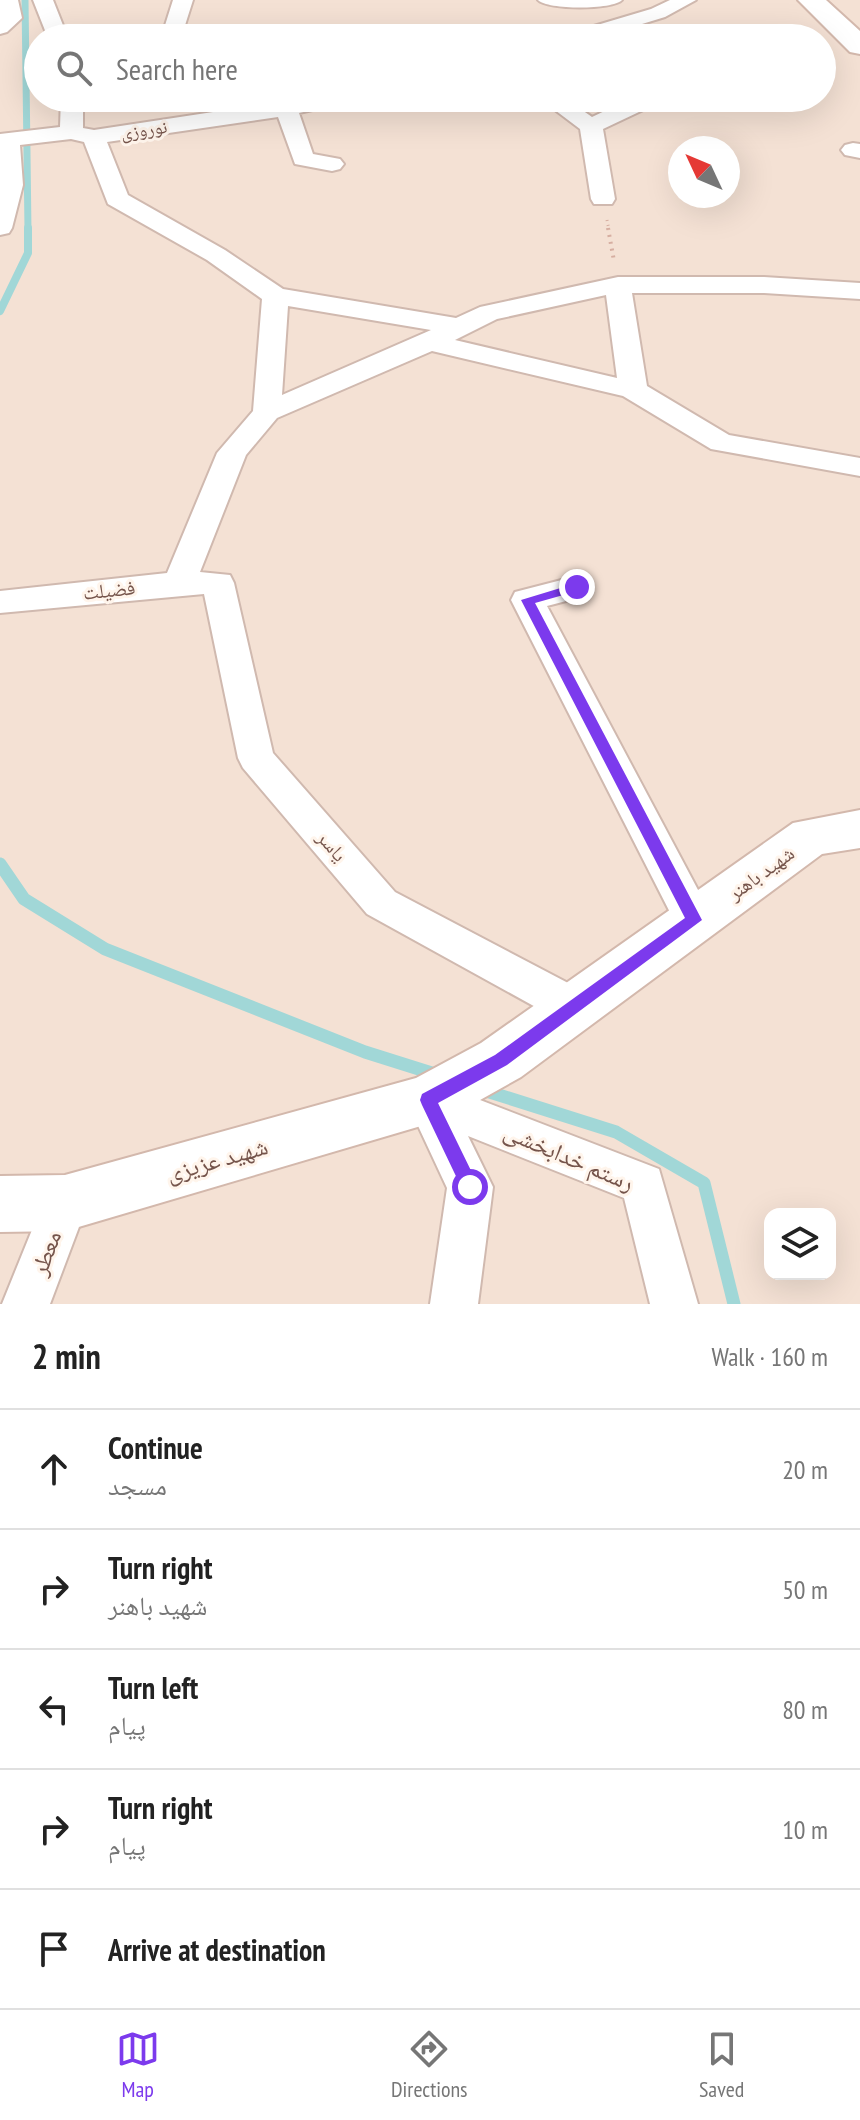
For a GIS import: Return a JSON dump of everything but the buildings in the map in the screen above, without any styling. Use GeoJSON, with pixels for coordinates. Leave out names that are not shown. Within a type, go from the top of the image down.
{"type":"FeatureCollection","features":[{"type":"Feature","properties":{"kind":"street"},"geometry":{"type":"LineString","coordinates":[[0,28],[12,18],[8,0]]}},
{"type":"Feature","properties":{"kind":"street"},"geometry":{"type":"LineString","coordinates":[[43,0],[52,24]]}},
{"type":"Feature","properties":{"kind":"street"},"geometry":{"type":"LineString","coordinates":[[175,24],[183,0]]}},
{"type":"Feature","properties":{"kind":"street"},"geometry":{"type":"LineString","coordinates":[[548,0],[612,0]]}},
{"type":"Feature","properties":{"kind":"street"},"geometry":{"type":"LineString","coordinates":[[639,24],[662,19],[686,0]]}},
{"type":"Feature","properties":{"kind":"street"},"geometry":{"type":"LineString","coordinates":[[811,0],[860,46]]}},
{"type":"Feature","properties":{"kind":"street"},"geometry":{"type":"LineString","coordinates":[[76,112],[83,134],[117,199],[216,255],[275,296],[459,327]]}},
{"type":"Feature","properties":{"kind":"street","name":"نوروزی"},"geometry":{"type":"LineString","coordinates":[[4,140],[83,134],[263,112]]}},
{"type":"Feature","properties":{"kind":"street"},"geometry":{"type":"LineString","coordinates":[[288,112],[303,159],[332,164]]}},
{"type":"Feature","properties":{"kind":"street"},"geometry":{"type":"LineString","coordinates":[[570,112],[591,126],[603,199]]}},
{"type":"Feature","properties":{"kind":"street"},"geometry":{"type":"LineString","coordinates":[[591,126],[620,112]]}},
{"type":"Feature","properties":{"kind":"street"},"geometry":{"type":"LineString","coordinates":[[0,228],[11,185],[4,140]]}},
{"type":"Feature","properties":{"kind":"street"},"geometry":{"type":"LineString","coordinates":[[618,285],[633,390]]}},
{"type":"Feature","properties":{"kind":"street"},"geometry":{"type":"LineString","coordinates":[[179,583],[232,453],[267,412],[489,313],[618,285],[764,285],[860,291]]}},
{"type":"Feature","properties":{"kind":"street"},"geometry":{"type":"LineString","coordinates":[[267,412],[275,296]]}},
{"type":"Feature","properties":{"kind":"street"},"geometry":{"type":"LineString","coordinates":[[429,342],[633,390],[721,443],[860,467]]}},
{"type":"Feature","properties":{"kind":"street","name":"فضیلت"},"geometry":{"type":"LineString","coordinates":[[1,601],[179,583],[218,583]]}},
{"type":"Feature","properties":{"kind":"street","name":"یاسر"},"geometry":{"type":"LineString","coordinates":[[218,583],[256,758],[381,903],[574,1007]]}},
{"type":"Feature","properties":{"kind":"street"},"geometry":{"type":"LineString","coordinates":[[577,587],[527,600],[694,920]]}},
{"type":"Feature","properties":{"kind":"street","name":"شهید باهنر"},"geometry":{"type":"LineString","coordinates":[[430,1099],[501,1060],[810,837],[860,829]]}},
{"type":"Feature","properties":{"kind":"street"},"geometry":{"type":"LineString","coordinates":[[430,1099],[470,1187],[454,1304]]}},
{"type":"Feature","properties":{"kind":"street","name":"شهید عزیزی"},"geometry":{"type":"LineString","coordinates":[[0,1204],[65,1203],[430,1099]]}},
{"type":"Feature","properties":{"kind":"street","name":"رستم خدابخشی"},"geometry":{"type":"LineString","coordinates":[[430,1099],[643,1184],[674,1304]]}},
{"type":"Feature","properties":{"kind":"street","name":"معطر"},"geometry":{"type":"LineString","coordinates":[[26,1304],[65,1203]]}},
{"type":"Feature","properties":{"kind":"path"},"geometry":{"type":"LineString","coordinates":[[603,199],[618,285]]}},
{"type":"Feature","properties":{"kind":"shaded area"},"geometry":{"type":"Polygon","coordinates":[[[0,0],[860,0],[860,1304],[0,1304],[0,0]]]}},
{"type":"Feature","properties":{"kind":"waterway"},"geometry":{"type":"LineString","coordinates":[[25,0],[25,24]]}},
{"type":"Feature","properties":{"kind":"waterway"},"geometry":{"type":"LineString","coordinates":[[26,112],[28,230]]}},
{"type":"Feature","properties":{"kind":"waterway"},"geometry":{"type":"LineString","coordinates":[[0,311],[28,253],[28,230]]}},
{"type":"Feature","properties":{"kind":"waterway"},"geometry":{"type":"LineString","coordinates":[[0,864],[24,899],[105,949],[365,1052],[438,1075]]}},
{"type":"Feature","properties":{"kind":"waterway"},"geometry":{"type":"LineString","coordinates":[[480,1089],[616,1132],[704,1183],[734,1304]]}},
{"type":"Feature","properties":{"kind":"route"},"geometry":{"type":"LineString","coordinates":[[470,1187],[428,1100],[501,1060],[694,920],[527,600],[577,587]]}}]}
